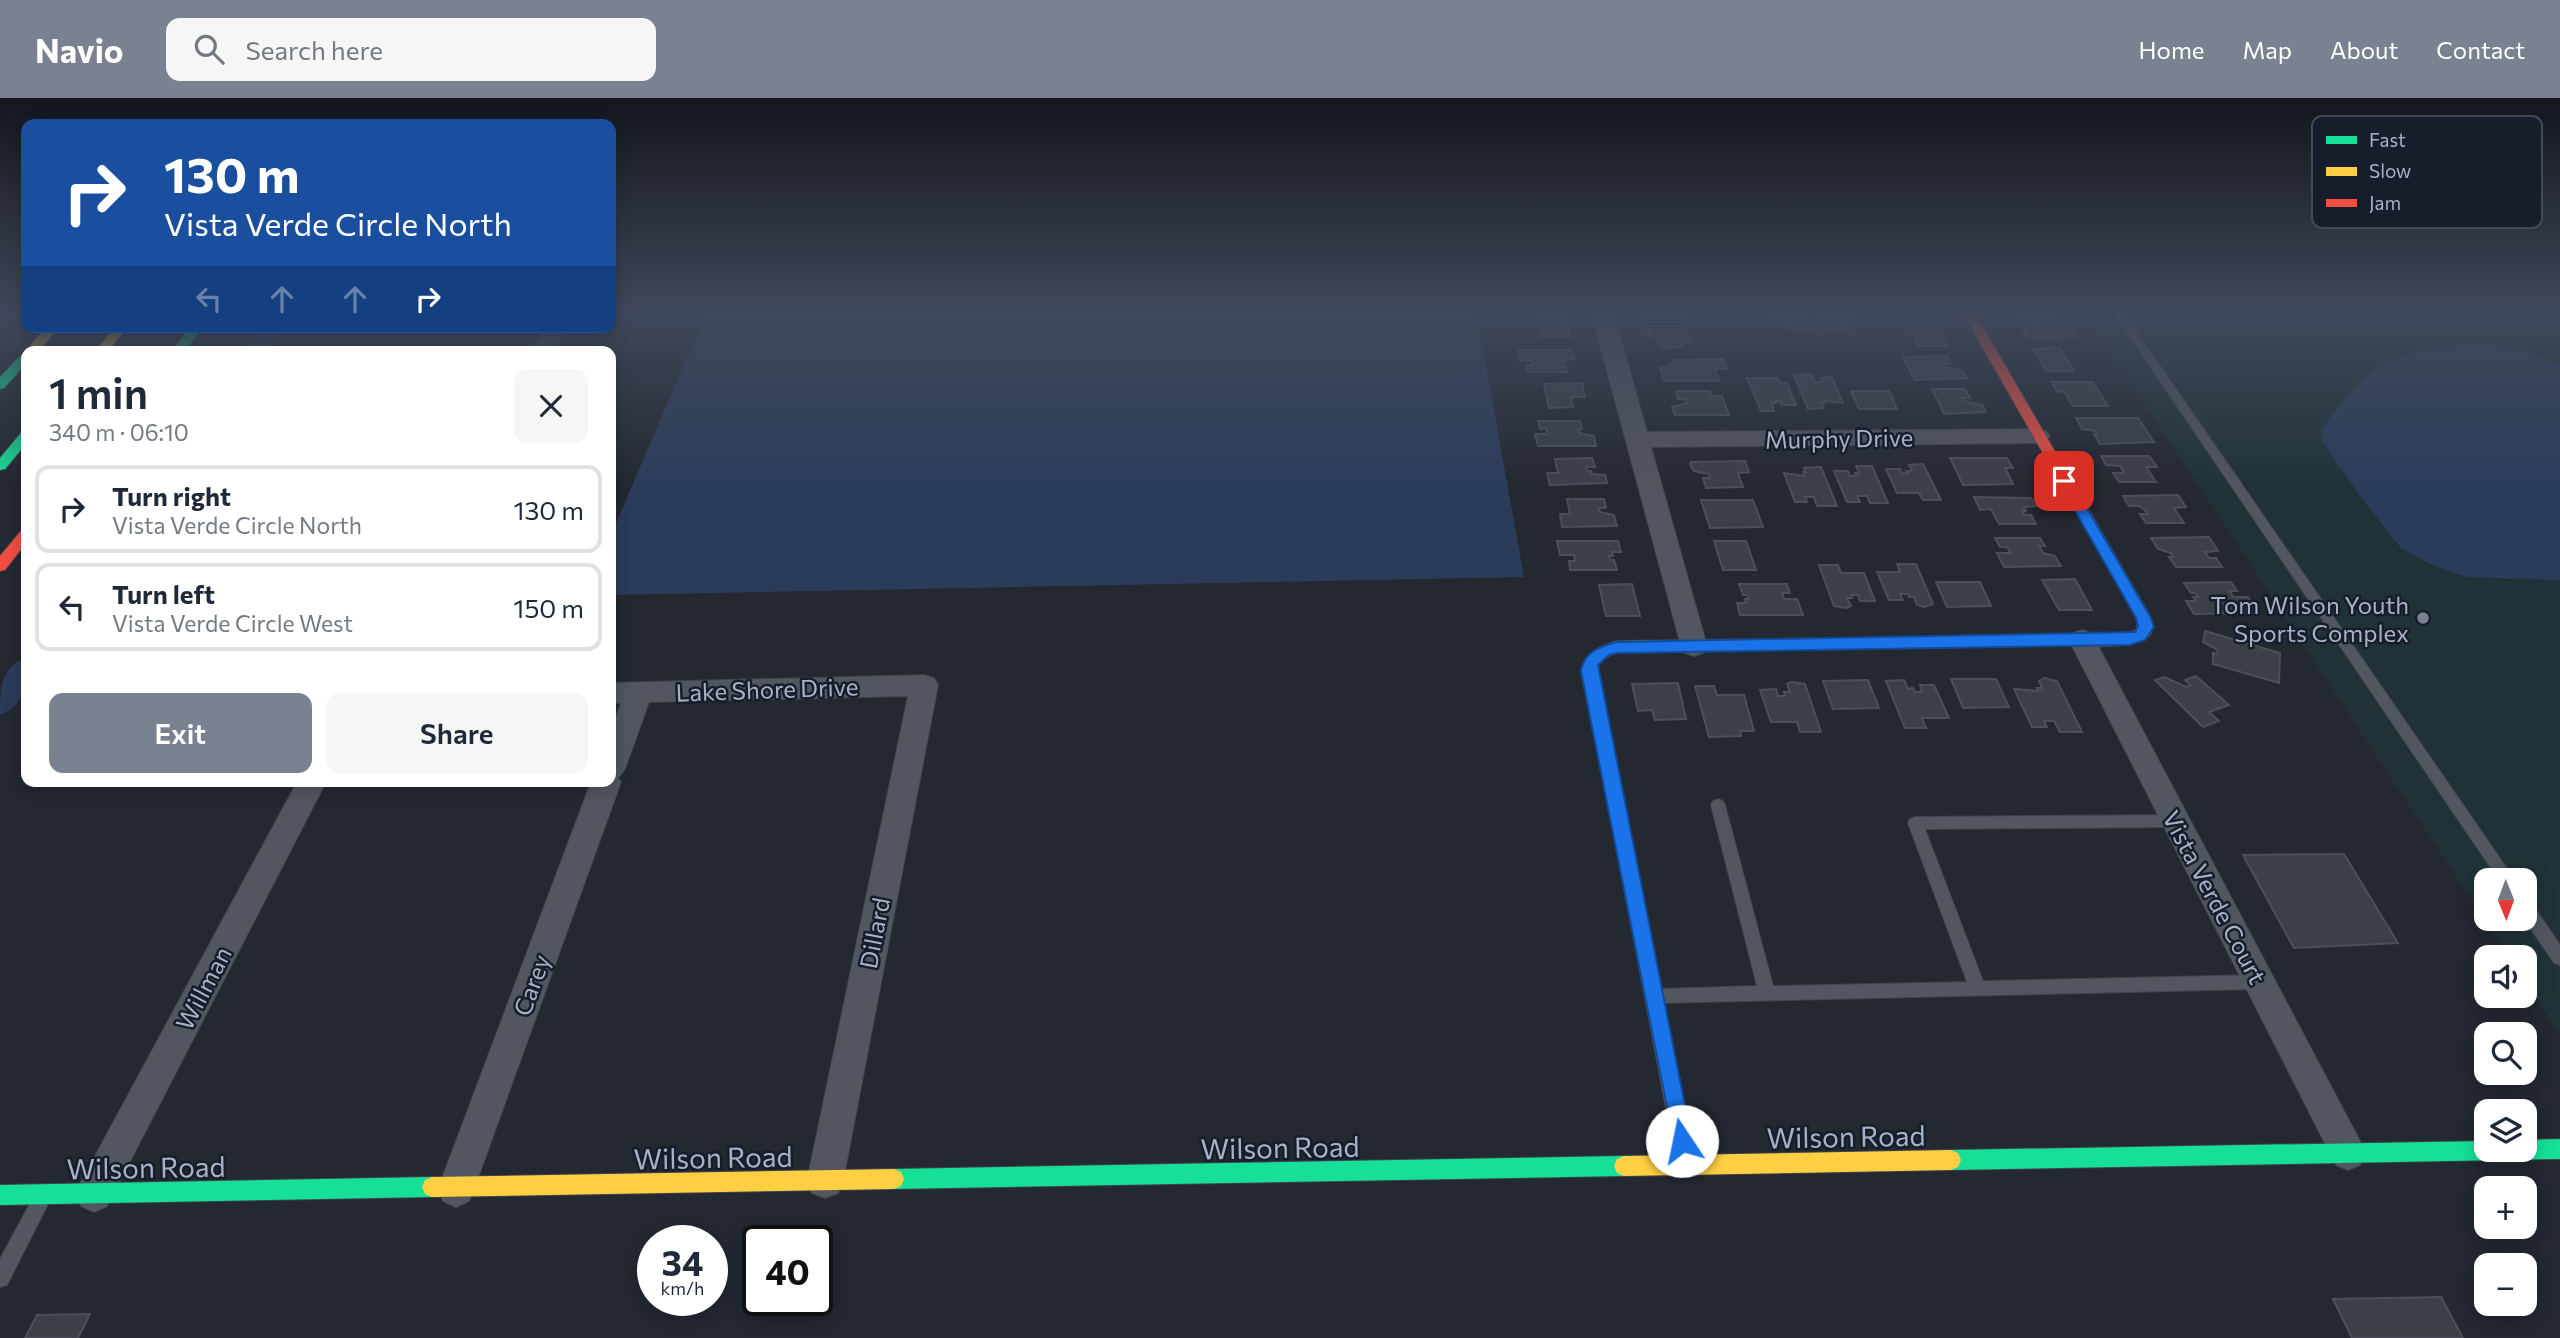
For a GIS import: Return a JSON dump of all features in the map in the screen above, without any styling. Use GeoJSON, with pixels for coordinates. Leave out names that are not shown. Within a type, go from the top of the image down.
{"type":"FeatureCollection","features":[{"type":"Feature","properties":{"kind":"main road"},"geometry":{"type":"LineString","coordinates":[[1687,1166],[1589,671],[1590,663],[1604,650],[1617,648],[2130,639],[2144,632],[2144,618],[2003,373]]}},
{"type":"Feature","properties":{"kind":"main road"},"geometry":{"type":"LineString","coordinates":[[0,466],[21,442]]}},
{"type":"Feature","properties":{"kind":"main road"},"geometry":{"type":"LineString","coordinates":[[0,566],[21,540]]}},
{"type":"Feature","properties":{"kind":"main road","name":"Wilson Road"},"geometry":{"type":"LineString","coordinates":[[0,1195],[456,1189],[2560,1149]]}},
{"type":"Feature","properties":{"kind":"street"},"geometry":{"type":"LineString","coordinates":[[1620,373],[1694,646]]}},
{"type":"Feature","properties":{"kind":"street","name":"Murphy Drive"},"geometry":{"type":"LineString","coordinates":[[1639,440],[2038,436]]}},
{"type":"Feature","properties":{"kind":"street","name":"Vista Verde Court"},"geometry":{"type":"LineString","coordinates":[[2082,640],[2348,1153]]}},
{"type":"Feature","properties":{"kind":"street","name":"Lake Shore Drive"},"geometry":{"type":"LineString","coordinates":[[616,693],[924,685]]}},
{"type":"Feature","properties":{"kind":"street","name":"Dillard"},"geometry":{"type":"LineString","coordinates":[[825,1181],[924,685]]}},
{"type":"Feature","properties":{"kind":"street"},"geometry":{"type":"LineString","coordinates":[[616,755],[639,693]]}},
{"type":"Feature","properties":{"kind":"street","name":"Willman"},"geometry":{"type":"LineString","coordinates":[[94,1194],[309,787]]}},
{"type":"Feature","properties":{"kind":"street","name":"Carey"},"geometry":{"type":"LineString","coordinates":[[456,1189],[604,787]]}},
{"type":"Feature","properties":{"kind":"lane"},"geometry":{"type":"LineString","coordinates":[[2160,373],[2499,868]]}},
{"type":"Feature","properties":{"kind":"lane"},"geometry":{"type":"LineString","coordinates":[[1718,805],[1767,993]]}},
{"type":"Feature","properties":{"kind":"lane"},"geometry":{"type":"LineString","coordinates":[[1978,988],[1915,823],[2176,821]]}},
{"type":"Feature","properties":{"kind":"lane"},"geometry":{"type":"LineString","coordinates":[[2538,926],[2560,958]]}},
{"type":"Feature","properties":{"kind":"lane"},"geometry":{"type":"LineString","coordinates":[[1653,996],[2259,982]]}},
{"type":"Feature","properties":{"kind":"lane"},"geometry":{"type":"LineString","coordinates":[[0,1278],[44,1195]]}},
{"type":"Feature","properties":{"kind":"shaded area","name":"Tom Wilson Youth Sports Complex"},"geometry":{"type":"Polygon","coordinates":[[[2124,373],[2560,373],[2560,1035],[2537,1000],[2537,945],[2501,945],[2492,931],[2538,931],[2538,868],[2474,868],[2474,904],[2124,373]]]}},
{"type":"Feature","properties":{"kind":"water"},"geometry":{"type":"Polygon","coordinates":[[[680,373],[1487,373],[1524,577],[616,595],[616,523],[680,373]]]}},
{"type":"Feature","properties":{"kind":"water"},"geometry":{"type":"Polygon","coordinates":[[[2372,373],[2560,373],[2560,580],[2466,577],[2430,564],[2401,548],[2322,441],[2321,430],[2356,386],[2372,373]]]}},
{"type":"Feature","properties":{"kind":"building"},"geometry":{"type":"Polygon","coordinates":[[[1661,373],[1716,373],[1719,381],[1664,381],[1661,373]]]}},
{"type":"Feature","properties":{"kind":"building"},"geometry":{"type":"Polygon","coordinates":[[[1911,373],[1964,373],[1967,378],[1915,380],[1911,373]]]}},
{"type":"Feature","properties":{"kind":"building"},"geometry":{"type":"Polygon","coordinates":[[[1811,374],[1815,382],[1823,382],[1821,378],[1832,377],[1843,403],[1824,401],[1825,403],[1821,403],[1823,408],[1808,409],[1794,375],[1811,374]]]}},
{"type":"Feature","properties":{"kind":"building"},"geometry":{"type":"Polygon","coordinates":[[[1747,378],[1777,378],[1780,383],[1787,383],[1796,405],[1782,405],[1780,401],[1775,401],[1776,403],[1772,403],[1774,411],[1761,411],[1747,378]]]}},
{"type":"Feature","properties":{"kind":"building"},"geometry":{"type":"Polygon","coordinates":[[[2052,382],[2093,382],[2108,406],[2073,406],[2064,391],[2057,392],[2052,382]]]}},
{"type":"Feature","properties":{"kind":"building"},"geometry":{"type":"Polygon","coordinates":[[[1582,383],[1585,397],[1571,397],[1573,407],[1549,408],[1544,384],[1582,383]]]}},
{"type":"Feature","properties":{"kind":"building"},"geometry":{"type":"Polygon","coordinates":[[[1932,389],[1965,389],[1970,398],[1962,398],[1964,401],[1982,405],[1986,412],[1944,414],[1932,389]]]}},
{"type":"Feature","properties":{"kind":"building"},"geometry":{"type":"Polygon","coordinates":[[[1676,391],[1710,391],[1711,396],[1722,396],[1729,415],[1675,415],[1672,407],[1687,403],[1685,399],[1678,399],[1676,391]]]}},
{"type":"Feature","properties":{"kind":"building"},"geometry":{"type":"Polygon","coordinates":[[[1851,391],[1889,391],[1897,409],[1859,409],[1851,391]]]}},
{"type":"Feature","properties":{"kind":"building"},"geometry":{"type":"Polygon","coordinates":[[[2076,418],[2138,418],[2154,442],[2100,444],[2094,434],[2097,434],[2096,431],[2082,429],[2076,418]]]}},
{"type":"Feature","properties":{"kind":"building"},"geometry":{"type":"Polygon","coordinates":[[[1538,421],[1580,421],[1582,429],[1579,429],[1579,433],[1594,436],[1596,446],[1538,446],[1535,434],[1547,434],[1546,428],[1540,429],[1538,421]]]}},
{"type":"Feature","properties":{"kind":"building"},"geometry":{"type":"Polygon","coordinates":[[[2101,456],[2149,456],[2157,467],[2146,467],[2156,482],[2119,482],[2113,473],[2124,473],[2120,466],[2106,465],[2101,456]]]}},
{"type":"Feature","properties":{"kind":"building"},"geometry":{"type":"Polygon","coordinates":[[[1592,458],[1595,467],[1586,467],[1587,471],[1605,475],[1607,483],[1550,485],[1547,473],[1558,473],[1555,459],[1592,458]]]}},
{"type":"Feature","properties":{"kind":"building"},"geometry":{"type":"Polygon","coordinates":[[[1950,458],[2007,458],[2013,468],[2005,468],[2013,484],[1963,485],[1950,458]]]}},
{"type":"Feature","properties":{"kind":"building"},"geometry":{"type":"Polygon","coordinates":[[[1745,461],[1749,472],[1738,473],[1743,487],[1706,488],[1703,478],[1710,478],[1709,474],[1694,471],[1690,464],[1691,462],[1745,461]]]}},
{"type":"Feature","properties":{"kind":"building"},"geometry":{"type":"Polygon","coordinates":[[[1923,464],[1941,500],[1923,500],[1919,493],[1897,493],[1886,469],[1900,469],[1902,474],[1912,471],[1909,465],[1923,464]]]}},
{"type":"Feature","properties":{"kind":"building"},"geometry":{"type":"Polygon","coordinates":[[[1856,466],[1872,466],[1888,503],[1870,503],[1867,496],[1857,496],[1860,502],[1847,502],[1834,471],[1848,471],[1850,476],[1856,476],[1855,473],[1859,473],[1856,466]]]}},
{"type":"Feature","properties":{"kind":"building"},"geometry":{"type":"Polygon","coordinates":[[[1821,467],[1837,506],[1817,506],[1814,497],[1805,497],[1807,502],[1795,502],[1784,473],[1804,476],[1804,468],[1821,467]]]}},
{"type":"Feature","properties":{"kind":"building"},"geometry":{"type":"Polygon","coordinates":[[[2178,495],[2186,507],[2174,508],[2184,523],[2146,523],[2140,514],[2148,514],[2145,510],[2139,506],[2129,506],[2123,496],[2178,495]]]}},
{"type":"Feature","properties":{"kind":"building"},"geometry":{"type":"Polygon","coordinates":[[[1974,497],[2031,498],[2036,506],[2024,507],[2026,511],[2022,511],[2025,515],[2031,515],[2036,524],[1999,524],[1991,509],[1980,510],[1974,497]]]}},
{"type":"Feature","properties":{"kind":"building"},"geometry":{"type":"Polygon","coordinates":[[[1567,499],[1604,499],[1606,508],[1599,508],[1600,512],[1614,515],[1617,526],[1562,527],[1560,514],[1570,514],[1567,499]]]}},
{"type":"Feature","properties":{"kind":"building"},"geometry":{"type":"Polygon","coordinates":[[[1701,500],[1753,500],[1763,527],[1710,528],[1701,500]]]}},
{"type":"Feature","properties":{"kind":"building"},"geometry":{"type":"Polygon","coordinates":[[[2209,537],[2218,551],[2205,552],[2209,558],[2216,558],[2222,567],[2176,567],[2169,557],[2173,557],[2171,553],[2158,549],[2151,538],[2209,537]]]}},
{"type":"Feature","properties":{"kind":"building"},"geometry":{"type":"Polygon","coordinates":[[[1995,538],[2040,538],[2045,546],[2039,546],[2043,553],[2055,556],[2061,566],[2004,567],[1997,553],[2011,553],[2007,547],[2000,547],[1995,538]]]}},
{"type":"Feature","properties":{"kind":"building"},"geometry":{"type":"Polygon","coordinates":[[[1557,541],[1618,541],[1621,552],[1612,552],[1613,556],[1609,556],[1610,560],[1614,560],[1617,570],[1570,570],[1569,561],[1575,561],[1574,555],[1560,555],[1557,541]]]}},
{"type":"Feature","properties":{"kind":"building"},"geometry":{"type":"Polygon","coordinates":[[[1714,541],[1746,541],[1756,570],[1723,570],[1714,541]]]}},
{"type":"Feature","properties":{"kind":"building"},"geometry":{"type":"Polygon","coordinates":[[[1897,564],[1916,564],[1933,604],[1924,607],[1917,605],[1914,597],[1909,597],[1908,594],[1900,594],[1903,600],[1889,600],[1877,572],[1900,572],[1897,564]]]}},
{"type":"Feature","properties":{"kind":"building"},"geometry":{"type":"Polygon","coordinates":[[[1819,565],[1838,565],[1841,573],[1864,573],[1875,601],[1860,601],[1858,595],[1851,595],[1852,598],[1847,598],[1851,606],[1834,606],[1819,565]]]}},
{"type":"Feature","properties":{"kind":"building"},"geometry":{"type":"Polygon","coordinates":[[[2075,579],[2092,610],[2059,610],[2042,580],[2075,579]]]}},
{"type":"Feature","properties":{"kind":"building"},"geometry":{"type":"Polygon","coordinates":[[[1936,582],[1980,582],[1991,606],[1947,607],[1936,582]]]}},
{"type":"Feature","properties":{"kind":"building"},"geometry":{"type":"Polygon","coordinates":[[[2231,582],[2237,591],[2230,591],[2233,597],[2248,597],[2258,613],[2194,614],[2186,601],[2196,601],[2193,597],[2198,597],[2191,593],[2184,583],[2231,582]]]}},
{"type":"Feature","properties":{"kind":"building"},"geometry":{"type":"Polygon","coordinates":[[[1632,584],[1640,616],[1606,616],[1599,585],[1632,584]]]}},
{"type":"Feature","properties":{"kind":"building"},"geometry":{"type":"Polygon","coordinates":[[[1739,584],[1787,584],[1790,593],[1782,593],[1784,599],[1797,599],[1803,615],[1740,615],[1737,603],[1746,603],[1745,599],[1749,599],[1747,595],[1743,595],[1739,584]]]}},
{"type":"Feature","properties":{"kind":"building"},"geometry":{"type":"Polygon","coordinates":[[[2205,631],[2280,653],[2279,683],[2213,664],[2213,653],[2217,654],[2218,650],[2203,642],[2205,631]]]}},
{"type":"Feature","properties":{"kind":"building"},"geometry":{"type":"Polygon","coordinates":[[[2196,676],[2229,705],[2209,712],[2219,721],[2203,727],[2155,680],[2165,677],[2186,687],[2191,685],[2185,680],[2196,676]]]}},
{"type":"Feature","properties":{"kind":"building"},"geometry":{"type":"Polygon","coordinates":[[[2044,678],[2057,681],[2082,732],[2060,732],[2054,721],[2044,721],[2047,727],[2032,727],[2014,689],[2039,691],[2037,688],[2042,688],[2039,681],[2044,678]]]}},
{"type":"Feature","properties":{"kind":"building"},"geometry":{"type":"Polygon","coordinates":[[[1951,679],[1996,679],[2009,707],[1963,708],[1951,679]]]}},
{"type":"Feature","properties":{"kind":"building"},"geometry":{"type":"Polygon","coordinates":[[[1868,680],[1879,708],[1833,709],[1823,681],[1868,680]]]}},
{"type":"Feature","properties":{"kind":"building"},"geometry":{"type":"Polygon","coordinates":[[[1904,680],[1908,689],[1913,688],[1915,692],[1922,692],[1920,685],[1934,685],[1949,718],[1922,718],[1926,728],[1905,728],[1886,681],[1904,680]]]}},
{"type":"Feature","properties":{"kind":"building"},"geometry":{"type":"Polygon","coordinates":[[[1678,683],[1686,719],[1655,720],[1652,710],[1638,711],[1632,684],[1678,683]]]}},
{"type":"Feature","properties":{"kind":"building"},"geometry":{"type":"Polygon","coordinates":[[[1787,684],[1805,684],[1821,732],[1800,732],[1797,722],[1771,722],[1760,690],[1776,689],[1778,696],[1785,696],[1784,692],[1790,692],[1787,684]]]}},
{"type":"Feature","properties":{"kind":"building"},"geometry":{"type":"Polygon","coordinates":[[[1695,686],[1714,686],[1717,695],[1744,695],[1754,731],[1740,731],[1741,736],[1709,737],[1695,686]]]}},
{"type":"Feature","properties":{"kind":"building"},"geometry":{"type":"Polygon","coordinates":[[[2344,854],[2398,943],[2294,948],[2243,855],[2344,854]]]}},
{"type":"Feature","properties":{"kind":"building"},"geometry":{"type":"Polygon","coordinates":[[[2441,1297],[2463,1338],[2352,1338],[2333,1299],[2441,1297]]]}},
{"type":"Feature","properties":{"kind":"building"},"geometry":{"type":"Polygon","coordinates":[[[90,1314],[78,1338],[25,1338],[37,1315],[90,1314]]]}},
{"type":"Feature","properties":{"kind":"waterway"},"geometry":{"type":"LineString","coordinates":[[0,704],[21,675]]}},
{"type":"Feature","properties":{"kind":"traffic: fast"},"geometry":{"type":"LineString","coordinates":[[0,385],[11,373]]}},
{"type":"Feature","properties":{"kind":"traffic: fast"},"geometry":{"type":"LineString","coordinates":[[0,466],[21,442]]}},
{"type":"Feature","properties":{"kind":"traffic: fast"},"geometry":{"type":"LineString","coordinates":[[1624,846],[1589,671],[1592,661],[1603,652],[1617,647],[2071,640]]}},
{"type":"Feature","properties":{"kind":"traffic: fast"},"geometry":{"type":"LineString","coordinates":[[1951,1160],[2560,1149]]}},
{"type":"Feature","properties":{"kind":"traffic: fast"},"geometry":{"type":"LineString","coordinates":[[894,1179],[1624,1166]]}},
{"type":"Feature","properties":{"kind":"traffic: fast"},"geometry":{"type":"LineString","coordinates":[[0,1195],[432,1187]]}},
{"type":"Feature","properties":{"kind":"traffic: slow"},"geometry":{"type":"LineString","coordinates":[[1624,1166],[1951,1160]]}},
{"type":"Feature","properties":{"kind":"traffic: slow"},"geometry":{"type":"LineString","coordinates":[[432,1187],[894,1179]]}},
{"type":"Feature","properties":{"kind":"traffic: jam"},"geometry":{"type":"LineString","coordinates":[[2003,373],[2144,618],[2144,632],[2130,639],[2071,640]]}},
{"type":"Feature","properties":{"kind":"traffic: jam"},"geometry":{"type":"LineString","coordinates":[[0,566],[21,540]]}},
{"type":"Feature","properties":{"kind":"traffic: jam"},"geometry":{"type":"LineString","coordinates":[[1624,846],[1687,1166]]}},
{"type":"Feature","properties":{"kind":"place","name":"Tom Wilson Youth Sports Complex"},"geometry":{"type":"Point","coordinates":[2423,618]}},
{"type":"Feature","properties":{"kind":"route"},"geometry":{"type":"LineString","coordinates":[[1682,1141],[1589,671],[1590,663],[1604,650],[1617,648],[2130,639],[2140,636],[2146,627],[2144,618],[2064,481]]}}]}
